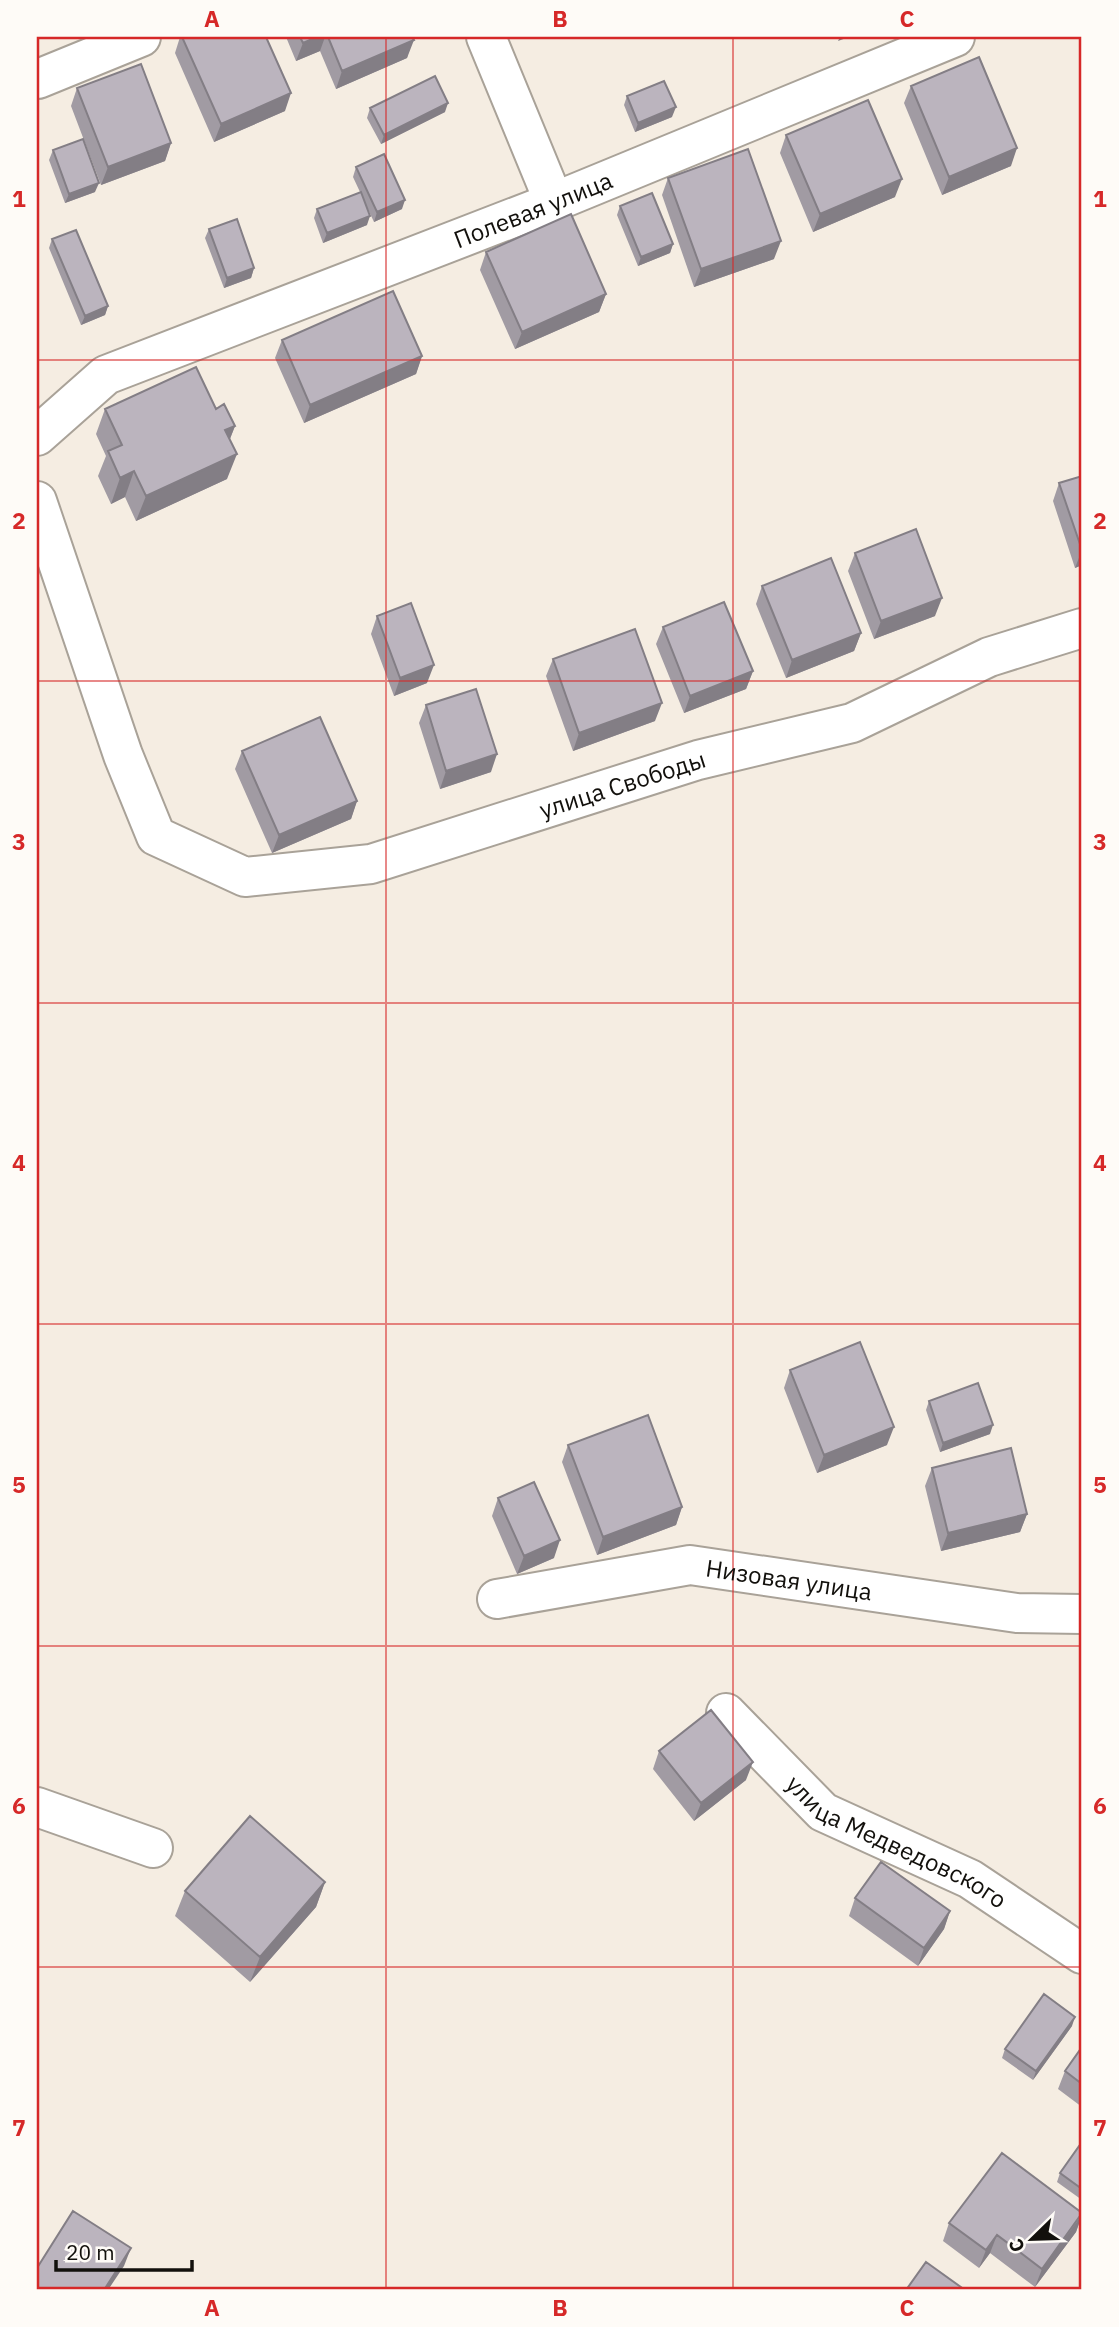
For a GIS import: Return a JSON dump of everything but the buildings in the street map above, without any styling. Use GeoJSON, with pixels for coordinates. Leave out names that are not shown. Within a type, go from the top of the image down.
{"type":"FeatureCollection","features":[{"type":"Feature","properties":{"kind":"street"},"geometry":{"type":"LineString","coordinates":[[38,79],[141,37]]}},
{"type":"Feature","properties":{"kind":"street"},"geometry":{"type":"LineString","coordinates":[[486,37],[554,202]]}},
{"type":"Feature","properties":{"kind":"street","name":"Полевая улица"},"geometry":{"type":"LineString","coordinates":[[37,436],[106,375],[554,202],[956,37]]}},
{"type":"Feature","properties":{"kind":"street","name":"улица Свободы"},"geometry":{"type":"LineString","coordinates":[[37,501],[123,755],[156,836],[245,877],[370,864],[698,760],[852,723],[989,657],[1082,628]]}},
{"type":"Feature","properties":{"kind":"street","name":"Низовая улица"},"geometry":{"type":"LineString","coordinates":[[497,1598],[690,1565],[1017,1613],[1082,1614]]}},
{"type":"Feature","properties":{"kind":"street","name":"улица Медведовского"},"geometry":{"type":"LineString","coordinates":[[726,1713],[823,1812],[970,1879],[1082,1954]]}},
{"type":"Feature","properties":{"kind":"street"},"geometry":{"type":"LineString","coordinates":[[37,1807],[153,1848]]}}]}
